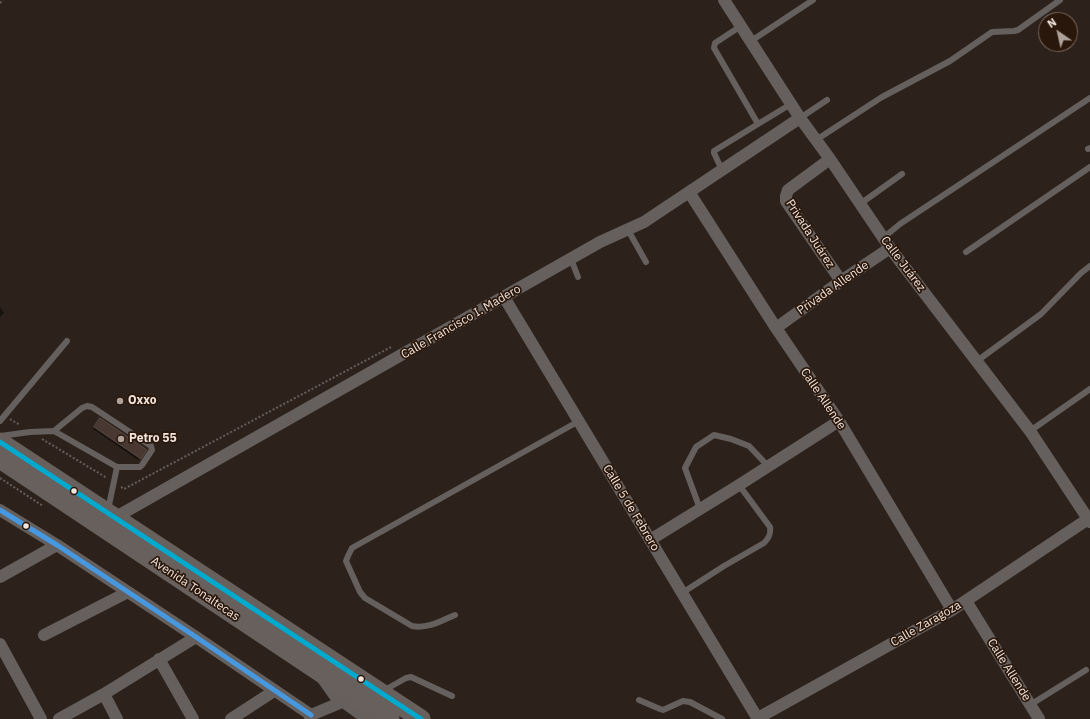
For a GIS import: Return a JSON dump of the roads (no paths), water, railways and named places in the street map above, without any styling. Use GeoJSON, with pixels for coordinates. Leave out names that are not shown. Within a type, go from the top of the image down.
{"type":"FeatureCollection","features":[{"type":"Feature","properties":{"kind":"main road","name":"Avenida Tonaltecas"},"geometry":{"type":"LineString","coordinates":[[0,442],[421,719]]}},
{"type":"Feature","properties":{"kind":"main road","name":"Avenida Tonaltecas"},"geometry":{"type":"LineString","coordinates":[[0,459],[389,718]]}},
{"type":"Feature","properties":{"kind":"street","name":"Calle Juárez"},"geometry":{"type":"LineString","coordinates":[[724,0],[800,118],[830,159],[887,243],[1030,431],[1089,521]]}},
{"type":"Feature","properties":{"kind":"street","name":"Calle Francisco I. Madero"},"geometry":{"type":"LineString","coordinates":[[112,515],[600,242],[644,222],[800,118]]}},
{"type":"Feature","properties":{"kind":"street","name":"Privada Juárez"},"geometry":{"type":"LineString","coordinates":[[830,159],[788,190],[786,201],[841,281]]}},
{"type":"Feature","properties":{"kind":"street","name":"Calle Allende"},"geometry":{"type":"LineString","coordinates":[[688,192],[838,421],[952,610]]}},
{"type":"Feature","properties":{"kind":"street","name":"Privada Allende"},"geometry":{"type":"LineString","coordinates":[[776,328],[841,281],[887,243]]}},
{"type":"Feature","properties":{"kind":"street","name":"Calle 5 de Febrero"},"geometry":{"type":"LineString","coordinates":[[504,297],[758,718]]}},
{"type":"Feature","properties":{"kind":"street"},"geometry":{"type":"LineString","coordinates":[[650,540],[838,421]]}},
{"type":"Feature","properties":{"kind":"street"},"geometry":{"type":"LineString","coordinates":[[0,510],[57,545],[196,637],[310,717],[342,702]]}},
{"type":"Feature","properties":{"kind":"street","name":"Calle Zaragoza"},"geometry":{"type":"LineString","coordinates":[[758,718],[952,610],[1089,521]]}},
{"type":"Feature","properties":{"kind":"street"},"geometry":{"type":"LineString","coordinates":[[0,577],[57,545]]}},
{"type":"Feature","properties":{"kind":"street"},"geometry":{"type":"LineString","coordinates":[[44,635],[128,592]]}},
{"type":"Feature","properties":{"kind":"street","name":"Calle Allende"},"geometry":{"type":"LineString","coordinates":[[966,601],[1039,719]]}},
{"type":"Feature","properties":{"kind":"street"},"geometry":{"type":"LineString","coordinates":[[59,719],[104,694],[196,637]]}},
{"type":"Feature","properties":{"kind":"street"},"geometry":{"type":"LineString","coordinates":[[0,644],[41,719]]}},
{"type":"Feature","properties":{"kind":"street"},"geometry":{"type":"LineString","coordinates":[[159,660],[193,719]]}},
{"type":"Feature","properties":{"kind":"street"},"geometry":{"type":"LineString","coordinates":[[316,670],[335,696],[360,714],[389,718]]}},
{"type":"Feature","properties":{"kind":"street"},"geometry":{"type":"LineString","coordinates":[[231,719],[274,691]]}},
{"type":"Feature","properties":{"kind":"street"},"geometry":{"type":"LineString","coordinates":[[104,694],[117,719]]}},
{"type":"Feature","properties":{"kind":"lane"},"geometry":{"type":"LineString","coordinates":[[751,41],[813,0]]}},
{"type":"Feature","properties":{"kind":"lane"},"geometry":{"type":"LineString","coordinates":[[816,140],[882,97],[950,61],[992,32],[1018,30],[1060,0]]}},
{"type":"Feature","properties":{"kind":"lane"},"geometry":{"type":"LineString","coordinates":[[741,26],[715,43],[714,48],[758,124]]}},
{"type":"Feature","properties":{"kind":"lane"},"geometry":{"type":"LineString","coordinates":[[887,243],[900,224],[1090,98]]}},
{"type":"Feature","properties":{"kind":"lane"},"geometry":{"type":"LineString","coordinates":[[800,118],[827,100]]}},
{"type":"Feature","properties":{"kind":"lane"},"geometry":{"type":"LineString","coordinates":[[722,170],[715,157],[714,151],[791,104]]}},
{"type":"Feature","properties":{"kind":"lane"},"geometry":{"type":"LineString","coordinates":[[966,252],[1090,167]]}},
{"type":"Feature","properties":{"kind":"lane"},"geometry":{"type":"LineString","coordinates":[[860,204],[902,174]]}},
{"type":"Feature","properties":{"kind":"lane"},"geometry":{"type":"LineString","coordinates":[[628,230],[646,262]]}},
{"type":"Feature","properties":{"kind":"lane"},"geometry":{"type":"LineString","coordinates":[[571,259],[578,277]]}},
{"type":"Feature","properties":{"kind":"lane"},"geometry":{"type":"LineString","coordinates":[[977,361],[1041,314],[1081,273],[1090,266]]}},
{"type":"Feature","properties":{"kind":"lane"},"geometry":{"type":"LineString","coordinates":[[0,421],[67,341]]}},
{"type":"Feature","properties":{"kind":"lane"},"geometry":{"type":"LineString","coordinates":[[1030,431],[1090,389]]}},
{"type":"Feature","properties":{"kind":"lane"},"geometry":{"type":"LineString","coordinates":[[0,436],[30,432],[54,431],[117,467],[140,467],[152,450],[151,446],[92,407],[87,406],[82,408],[54,431]]}},
{"type":"Feature","properties":{"kind":"lane"},"geometry":{"type":"LineString","coordinates":[[455,615],[429,626],[420,628],[412,626],[365,598],[360,592],[346,561],[352,548],[579,421]]}},
{"type":"Feature","properties":{"kind":"lane"},"geometry":{"type":"LineString","coordinates":[[700,509],[685,468],[696,447],[714,435],[731,439],[749,446],[768,466]]}},
{"type":"Feature","properties":{"kind":"lane"},"geometry":{"type":"LineString","coordinates":[[112,515],[114,483],[117,467]]}},
{"type":"Feature","properties":{"kind":"lane"},"geometry":{"type":"LineString","coordinates":[[682,593],[764,543],[768,538],[771,532],[770,527],[739,485]]}},
{"type":"Feature","properties":{"kind":"lane"},"geometry":{"type":"LineString","coordinates":[[1030,705],[1086,670]]}},
{"type":"Feature","properties":{"kind":"lane"},"geometry":{"type":"LineString","coordinates":[[381,692],[412,676],[452,696]]}},
{"type":"Feature","properties":{"kind":"lane"},"geometry":{"type":"LineString","coordinates":[[639,700],[663,710],[683,701],[690,702],[722,719]]}},
{"type":"Feature","properties":{"kind":"place","name":"Oxxo"},"geometry":{"type":"Point","coordinates":[120,401]}},
{"type":"Feature","properties":{"kind":"place","name":"Petro 55"},"geometry":{"type":"Point","coordinates":[121,439]}}]}
